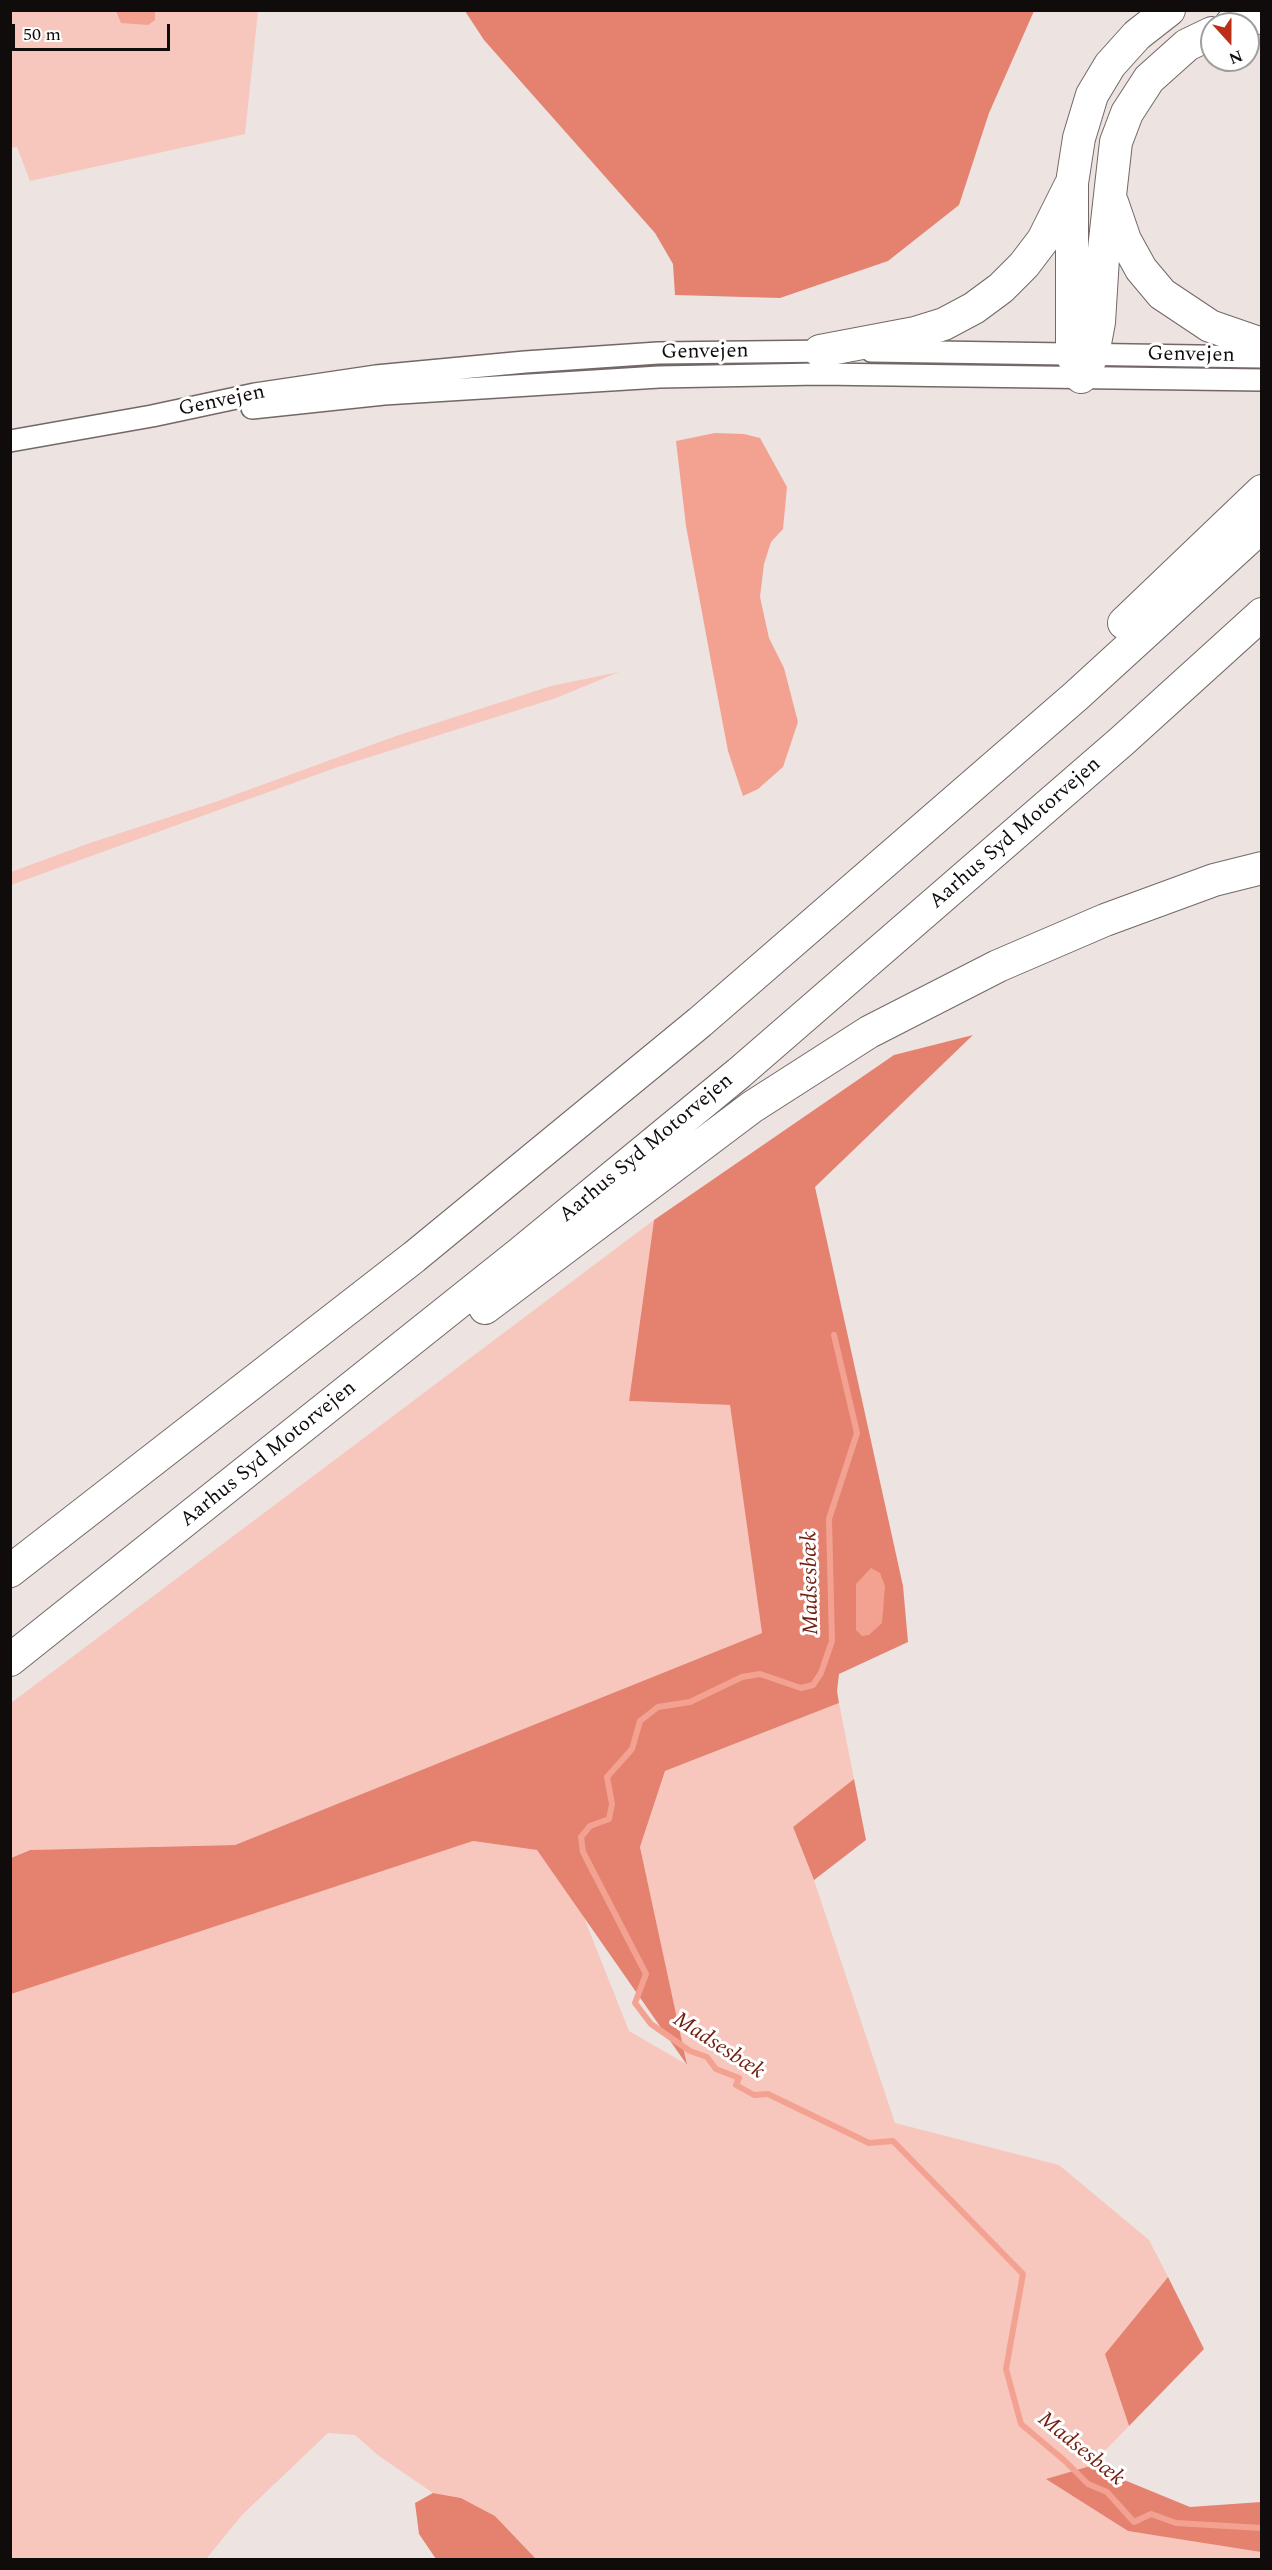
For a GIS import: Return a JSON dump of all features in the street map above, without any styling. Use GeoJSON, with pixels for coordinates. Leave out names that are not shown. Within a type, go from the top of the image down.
{"type":"FeatureCollection","features":[{"type":"Feature","properties":{"kind":"highway"},"geometry":{"type":"LineString","coordinates":[[1082,362],[1072,183],[1079,138],[1092,95],[1110,65],[1137,35],[1169,10]]}},
{"type":"Feature","properties":{"kind":"highway"},"geometry":{"type":"LineString","coordinates":[[1082,362],[1099,322],[1102,258],[1116,142],[1132,105],[1149,78],[1187,45],[1200,39]]}},
{"type":"Feature","properties":{"kind":"highway"},"geometry":{"type":"LineString","coordinates":[[820,351],[915,333],[945,324],[974,308],[1001,288],[1024,265],[1043,240],[1072,183]]}},
{"type":"Feature","properties":{"kind":"highway"},"geometry":{"type":"LineString","coordinates":[[1110,197],[1130,250],[1141,269],[1162,294],[1210,326],[1262,344]]}},
{"type":"Feature","properties":{"kind":"highway"},"geometry":{"type":"LineString","coordinates":[[910,842],[1058,684],[1262,491]]}},
{"type":"Feature","properties":{"kind":"highway"},"geometry":{"type":"LineString","coordinates":[[10,1570],[414,1257],[700,1022],[1076,696],[1262,526]]}},
{"type":"Feature","properties":{"kind":"highway","name":"Aarhus Syd Motorvejen"},"geometry":{"type":"LineString","coordinates":[[10,1660],[366,1377],[739,1073],[1105,756],[1262,614]]}},
{"type":"Feature","properties":{"kind":"highway"},"geometry":{"type":"LineString","coordinates":[[366,1377],[420,1358],[752,1107],[869,1032],[998,966],[1105,920],[1214,880],[1262,868]]}},
{"type":"Feature","properties":{"kind":"street","name":"Genvejen"},"geometry":{"type":"LineString","coordinates":[[10,441],[152,416],[255,394],[376,376],[658,353],[820,351],[1082,362],[1262,380]]}},
{"type":"Feature","properties":{"kind":"street","name":"Genvejen"},"geometry":{"type":"LineString","coordinates":[[152,416],[384,394],[659,377],[819,374],[1082,362],[1262,357]]}},
{"type":"Feature","properties":{"kind":"shaded area"},"geometry":{"type":"Polygon","coordinates":[[[11,11],[258,11],[245,134],[30,181],[17,147],[11,148],[11,11]]]}},
{"type":"Feature","properties":{"kind":"shaded area"},"geometry":{"type":"Polygon","coordinates":[[[116,11],[155,11],[155,20],[148,25],[121,23],[116,11]]]}},
{"type":"Feature","properties":{"kind":"shaded area"},"geometry":{"type":"Polygon","coordinates":[[[465,11],[1034,11],[989,113],[959,205],[888,261],[780,298],[675,295],[673,264],[655,233],[484,40],[465,11]]]}},
{"type":"Feature","properties":{"kind":"shaded area"},"geometry":{"type":"Polygon","coordinates":[[[715,433],[744,434],[760,438],[787,487],[783,529],[771,542],[764,564],[760,597],[769,638],[784,668],[798,722],[783,767],[758,789],[743,796],[728,751],[713,672],[686,526],[676,441],[715,433]]]}},
{"type":"Feature","properties":{"kind":"shaded area"},"geometry":{"type":"Polygon","coordinates":[[[619,672],[556,698],[335,768],[11,885],[11,872],[87,844],[218,801],[396,736],[551,686],[619,672]]]}},
{"type":"Feature","properties":{"kind":"shaded area"},"geometry":{"type":"Polygon","coordinates":[[[973,1035],[815,1187],[903,1586],[908,1642],[839,1674],[837,1691],[839,1703],[665,1771],[640,1847],[687,2065],[537,1850],[473,1841],[11,1994],[11,1858],[30,1850],[235,1845],[762,1633],[730,1405],[629,1401],[654,1220],[894,1055],[973,1035]]]}},
{"type":"Feature","properties":{"kind":"shaded area"},"geometry":{"type":"Polygon","coordinates":[[[654,1220],[629,1401],[730,1405],[762,1633],[235,1845],[29,1850],[11,1858],[11,1703],[654,1220]]]}},
{"type":"Feature","properties":{"kind":"shaded area"},"geometry":{"type":"Polygon","coordinates":[[[871,1568],[880,1573],[885,1586],[882,1623],[869,1635],[862,1636],[856,1630],[856,1584],[871,1568]]]}},
{"type":"Feature","properties":{"kind":"shaded area"},"geometry":{"type":"Polygon","coordinates":[[[839,1703],[854,1779],[793,1827],[814,1880],[895,2123],[1059,2165],[1149,2240],[1168,2277],[1106,2354],[1129,2426],[1090,2466],[1047,2479],[1128,2531],[1235,2546],[1261,2552],[1261,2559],[536,2559],[495,2516],[461,2498],[433,2493],[379,2456],[355,2435],[328,2433],[242,2515],[206,2559],[11,2559],[10,1994],[473,1841],[537,1850],[583,1915],[629,2031],[686,2064],[640,1847],[665,1771],[839,1703]]]}},
{"type":"Feature","properties":{"kind":"shaded area"},"geometry":{"type":"Polygon","coordinates":[[[854,1779],[866,1840],[814,1880],[793,1827],[854,1779]]]}},
{"type":"Feature","properties":{"kind":"shaded area"},"geometry":{"type":"Polygon","coordinates":[[[1168,2277],[1204,2349],[1129,2426],[1105,2354],[1168,2277]]]}},
{"type":"Feature","properties":{"kind":"shaded area"},"geometry":{"type":"Polygon","coordinates":[[[1090,2466],[1190,2507],[1261,2502],[1261,2552],[1128,2531],[1046,2479],[1090,2466]]]}},
{"type":"Feature","properties":{"kind":"shaded area"},"geometry":{"type":"Polygon","coordinates":[[[433,2493],[461,2498],[495,2516],[536,2559],[436,2559],[419,2534],[415,2503],[433,2493]]]}},
{"type":"Feature","properties":{"kind":"waterway","name":"Madsesbæk"},"geometry":{"type":"LineString","coordinates":[[834,1335],[857,1433],[829,1519],[832,1641],[821,1673],[813,1685],[801,1688],[760,1674],[742,1677],[690,1702],[658,1707],[640,1721],[632,1749],[607,1777],[612,1804],[609,1819],[590,1826],[581,1837],[583,1852],[646,1974],[635,2003],[651,2024],[690,2051],[707,2057],[716,2069],[739,2078],[736,2085],[754,2095],[768,2094],[869,2143],[893,2141],[1023,2274],[1006,2369],[1021,2424],[1088,2484],[1107,2492],[1134,2522],[1151,2514],[1176,2523],[1262,2528]]}}]}
